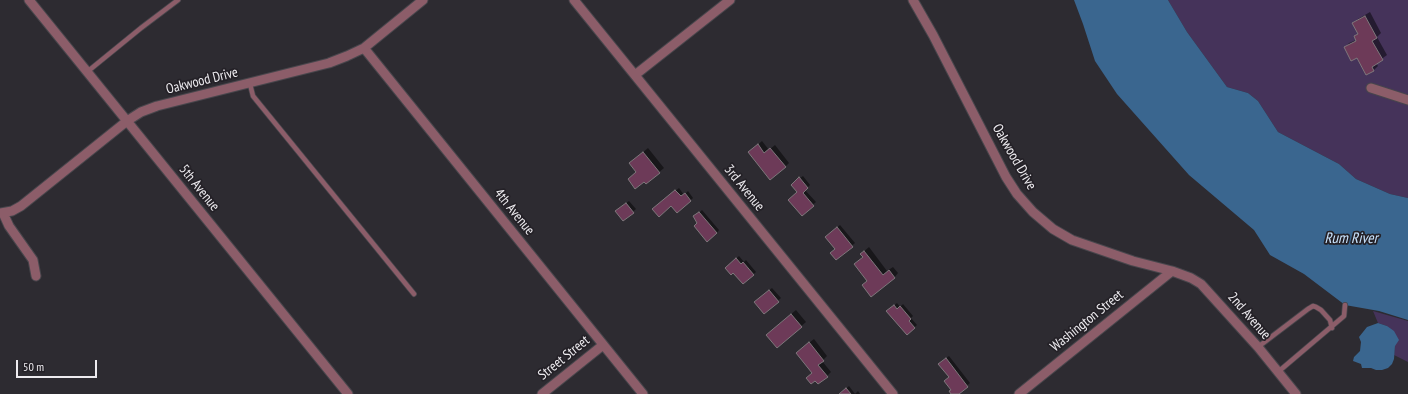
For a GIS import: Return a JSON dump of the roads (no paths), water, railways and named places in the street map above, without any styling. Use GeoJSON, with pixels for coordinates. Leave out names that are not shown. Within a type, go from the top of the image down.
{"type":"FeatureCollection","features":[{"type":"Feature","properties":{"kind":"street","name":"5th Avenue"},"geometry":{"type":"LineString","coordinates":[[29,0],[348,394]]}},
{"type":"Feature","properties":{"kind":"street","name":"Oakwood Drive"},"geometry":{"type":"LineString","coordinates":[[2,213],[12,211],[21,206],[127,121],[141,112],[158,106],[329,63],[364,48],[423,0]]}},
{"type":"Feature","properties":{"kind":"street","name":"3rd Avenue"},"geometry":{"type":"LineString","coordinates":[[574,0],[893,394]]}},
{"type":"Feature","properties":{"kind":"street"},"geometry":{"type":"LineString","coordinates":[[635,75],[730,0]]}},
{"type":"Feature","properties":{"kind":"street","name":"Oakwood Drive"},"geometry":{"type":"LineString","coordinates":[[913,0],[937,42],[1006,177],[1017,194],[1033,212],[1053,229],[1072,240],[1134,261],[1172,270]]}},
{"type":"Feature","properties":{"kind":"street","name":"4th Avenue"},"geometry":{"type":"LineString","coordinates":[[364,48],[643,394]]}},
{"type":"Feature","properties":{"kind":"street"},"geometry":{"type":"LineString","coordinates":[[1371,88],[1408,100]]}},
{"type":"Feature","properties":{"kind":"street"},"geometry":{"type":"LineString","coordinates":[[2,213],[9,226],[33,260],[36,276]]}},
{"type":"Feature","properties":{"kind":"street","name":"2nd Avenue"},"geometry":{"type":"LineString","coordinates":[[1172,270],[1201,284],[1258,347],[1296,394]]}},
{"type":"Feature","properties":{"kind":"street","name":"Washington Street"},"geometry":{"type":"LineString","coordinates":[[1019,394],[1172,270]]}},
{"type":"Feature","properties":{"kind":"street","name":"Street Street"},"geometry":{"type":"LineString","coordinates":[[542,394],[603,345]]}},
{"type":"Feature","properties":{"kind":"lane"},"geometry":{"type":"LineString","coordinates":[[87,72],[178,0]]}},
{"type":"Feature","properties":{"kind":"lane"},"geometry":{"type":"LineString","coordinates":[[250,84],[254,96],[414,294]]}},
{"type":"Feature","properties":{"kind":"lane"},"geometry":{"type":"LineString","coordinates":[[1278,372],[1332,328],[1344,316],[1346,305]]}},
{"type":"Feature","properties":{"kind":"lane"},"geometry":{"type":"LineString","coordinates":[[1258,347],[1313,306],[1321,310],[1330,320],[1332,328]]}},
{"type":"Feature","properties":{"kind":"water","name":"Rum River"},"geometry":{"type":"Polygon","coordinates":[[[1074,0],[1168,0],[1187,32],[1227,87],[1248,93],[1258,101],[1278,132],[1339,164],[1356,179],[1390,194],[1408,198],[1408,320],[1379,311],[1345,305],[1304,274],[1270,255],[1254,230],[1189,175],[1117,94],[1095,61],[1074,0]]]}},
{"type":"Feature","properties":{"kind":"water"},"geometry":{"type":"Polygon","coordinates":[[[1378,323],[1387,326],[1394,331],[1399,340],[1395,346],[1394,359],[1388,368],[1382,370],[1362,368],[1361,364],[1353,361],[1354,357],[1360,351],[1361,342],[1359,337],[1367,327],[1378,323]]]}}]}
